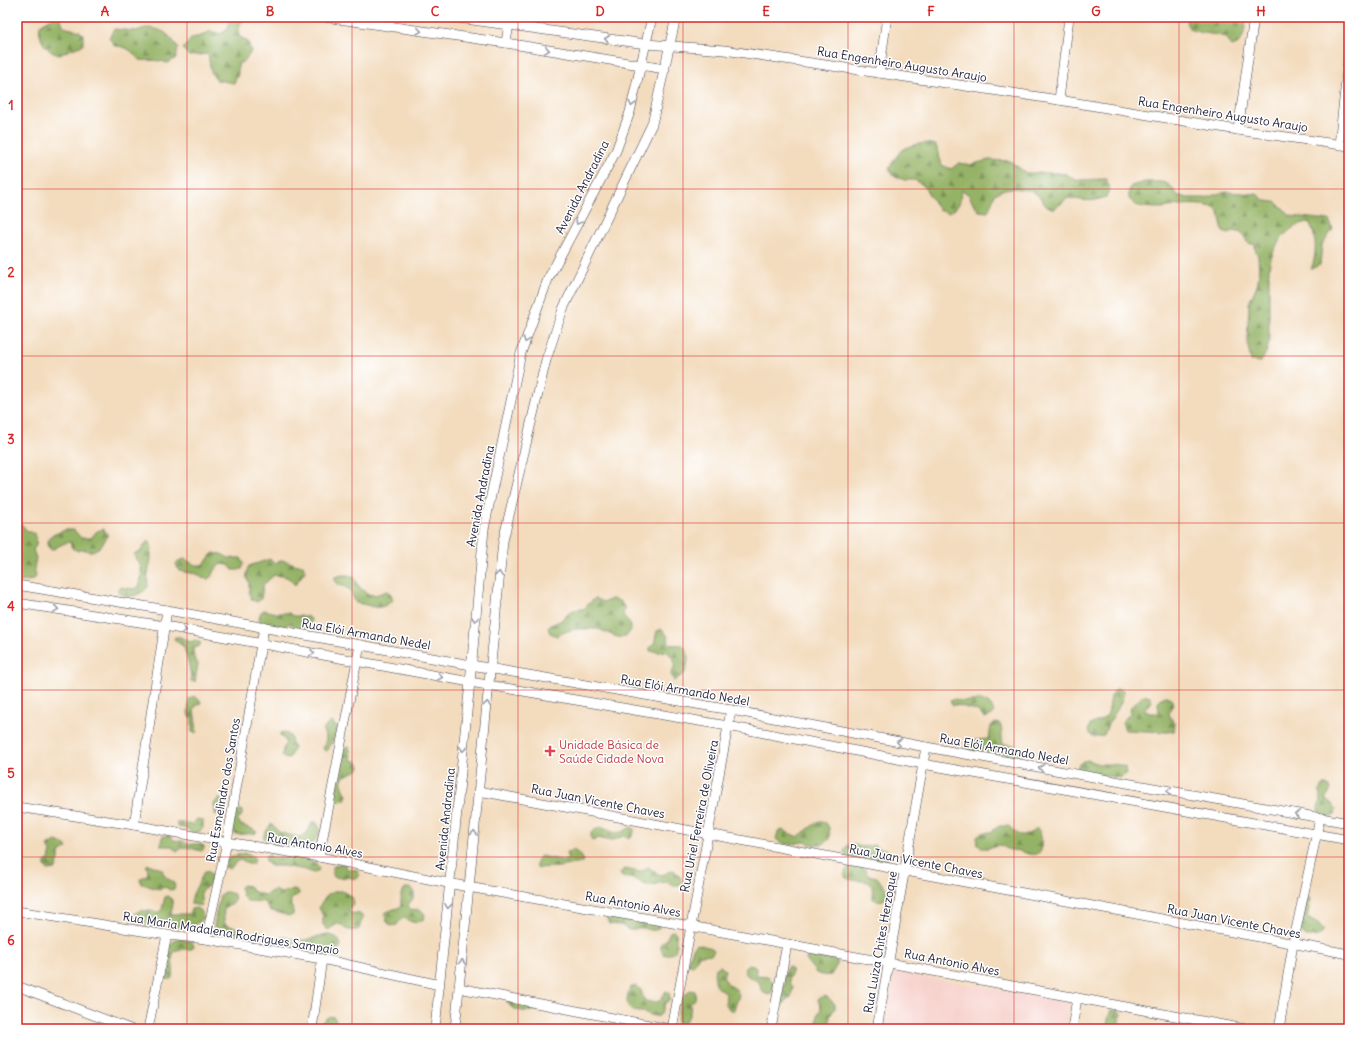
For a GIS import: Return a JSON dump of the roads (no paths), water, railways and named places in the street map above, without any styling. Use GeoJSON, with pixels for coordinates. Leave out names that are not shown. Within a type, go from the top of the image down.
{"type":"FeatureCollection","features":[{"type":"Feature","properties":{"kind":"street"},"geometry":{"type":"LineString","coordinates":[[325,17],[506,43],[665,69]]}},
{"type":"Feature","properties":{"kind":"street","name":"Rua Engenheiro Augusto Araujo"},"geometry":{"type":"LineString","coordinates":[[451,17],[509,21],[646,44],[724,50],[1059,100],[1238,130],[1349,146]]}},
{"type":"Feature","properties":{"kind":"street","name":"Avenida Andradina"},"geometry":{"type":"LineString","coordinates":[[435,1029],[484,528],[522,353],[548,279],[616,151],[630,112],[652,17]]}},
{"type":"Feature","properties":{"kind":"street"},"geometry":{"type":"LineString","coordinates":[[455,1029],[503,541],[546,360],[563,309],[652,124],[676,17]]}},
{"type":"Feature","properties":{"kind":"street"},"geometry":{"type":"LineString","coordinates":[[879,73],[887,17]]}},
{"type":"Feature","properties":{"kind":"street"},"geometry":{"type":"LineString","coordinates":[[1059,100],[1069,17]]}},
{"type":"Feature","properties":{"kind":"street"},"geometry":{"type":"LineString","coordinates":[[1238,130],[1254,17]]}},
{"type":"Feature","properties":{"kind":"street"},"geometry":{"type":"LineString","coordinates":[[506,43],[509,21]]}},
{"type":"Feature","properties":{"kind":"street"},"geometry":{"type":"LineString","coordinates":[[1339,145],[1349,53]]}},
{"type":"Feature","properties":{"kind":"street","name":"Rua Elói Armando Nedel"},"geometry":{"type":"LineString","coordinates":[[17,585],[168,610],[731,710],[926,747],[1349,823]]}},
{"type":"Feature","properties":{"kind":"street"},"geometry":{"type":"LineString","coordinates":[[17,603],[165,626],[356,662],[728,726],[923,764],[1349,840]]}},
{"type":"Feature","properties":{"kind":"street"},"geometry":{"type":"LineString","coordinates":[[134,825],[168,610]]}},
{"type":"Feature","properties":{"kind":"street","name":"Rua Esmelindro dos Santos"},"geometry":{"type":"LineString","coordinates":[[206,939],[227,842],[264,627]]}},
{"type":"Feature","properties":{"kind":"street"},"geometry":{"type":"LineString","coordinates":[[319,857],[360,645]]}},
{"type":"Feature","properties":{"kind":"street","name":"Rua Uriel Ferreira de Oliveira"},"geometry":{"type":"LineString","coordinates":[[671,1029],[709,834],[731,710]]}},
{"type":"Feature","properties":{"kind":"street","name":"Rua Luiza Chites Herzoque"},"geometry":{"type":"LineString","coordinates":[[877,1029],[926,747]]}},
{"type":"Feature","properties":{"kind":"street","name":"Rua Juan Vicente Chaves"},"geometry":{"type":"LineString","coordinates":[[478,790],[1349,954]]}},
{"type":"Feature","properties":{"kind":"street","name":"Rua Antonio Alves"},"geometry":{"type":"LineString","coordinates":[[17,807],[134,825],[319,857],[468,887],[888,962],[1245,1029]]}},
{"type":"Feature","properties":{"kind":"street"},"geometry":{"type":"LineString","coordinates":[[1279,1029],[1293,944],[1320,818]]}},
{"type":"Feature","properties":{"kind":"street","name":"Rua Maria Madalena Rodrigues Sampaio"},"geometry":{"type":"LineString","coordinates":[[17,911],[167,935],[206,939],[322,959],[440,985]]}},
{"type":"Feature","properties":{"kind":"street"},"geometry":{"type":"LineString","coordinates":[[148,1029],[167,935]]}},
{"type":"Feature","properties":{"kind":"street"},"geometry":{"type":"LineString","coordinates":[[771,1029],[786,944]]}},
{"type":"Feature","properties":{"kind":"street"},"geometry":{"type":"LineString","coordinates":[[312,1029],[322,959]]}},
{"type":"Feature","properties":{"kind":"street"},"geometry":{"type":"LineString","coordinates":[[17,986],[130,1029]]}},
{"type":"Feature","properties":{"kind":"street"},"geometry":{"type":"LineString","coordinates":[[459,988],[671,1029]]}},
{"type":"Feature","properties":{"kind":"street"},"geometry":{"type":"LineString","coordinates":[[1072,1029],[1077,998]]}},
{"type":"Feature","properties":{"kind":"place","name":"Unidade Básica de Saúde Cidade Nova"},"geometry":{"type":"Point","coordinates":[550,751]}}]}
